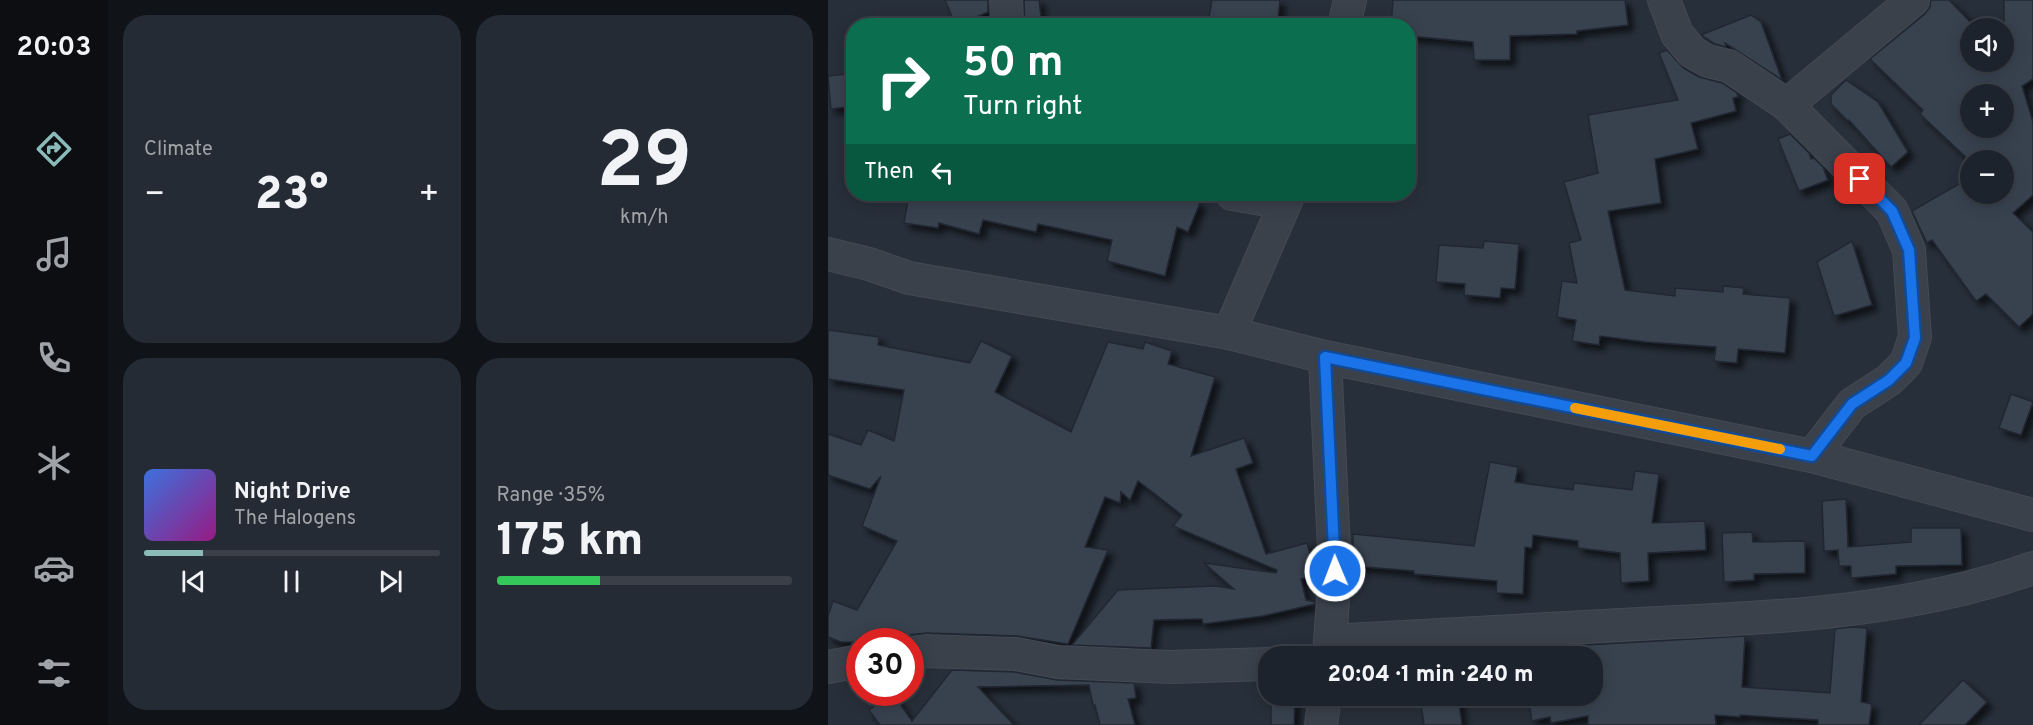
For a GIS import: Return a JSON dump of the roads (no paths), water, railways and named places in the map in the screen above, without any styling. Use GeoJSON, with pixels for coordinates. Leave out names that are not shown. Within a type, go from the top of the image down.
{"type":"FeatureCollection","features":[{"type":"Feature","properties":{"kind":"street"},"geometry":{"type":"LineString","coordinates":[[1006,0],[1007,18]]}},
{"type":"Feature","properties":{"kind":"street"},"geometry":{"type":"LineString","coordinates":[[1346,18],[1350,0]]}},
{"type":"Feature","properties":{"kind":"street"},"geometry":{"type":"LineString","coordinates":[[1664,0],[1677,34],[1692,52],[1708,62],[1729,66],[1786,105],[1892,211],[1909,250],[1915,338],[1906,363],[1889,380],[1852,404],[1812,456]]}},
{"type":"Feature","properties":{"kind":"street"},"geometry":{"type":"LineString","coordinates":[[1786,105],[1912,0]]}},
{"type":"Feature","properties":{"kind":"street"},"geometry":{"type":"LineString","coordinates":[[1229,333],[1286,201]]}},
{"type":"Feature","properties":{"kind":"street"},"geometry":{"type":"LineString","coordinates":[[828,254],[869,264],[909,278],[957,288],[1229,333],[1325,357],[1812,456],[2033,515]]}},
{"type":"Feature","properties":{"kind":"street"},"geometry":{"type":"LineString","coordinates":[[1325,357],[1335,571],[1329,646]]}},
{"type":"Feature","properties":{"kind":"street"},"geometry":{"type":"LineString","coordinates":[[1370,646],[1785,616],[1882,604],[1993,583],[2033,568]]}},
{"type":"Feature","properties":{"kind":"street"},"geometry":{"type":"LineString","coordinates":[[924,651],[1016,654],[1058,662],[1170,667],[1258,664]]}},
{"type":"Feature","properties":{"kind":"street"},"geometry":{"type":"LineString","coordinates":[[828,667],[846,664]]}},
{"type":"Feature","properties":{"kind":"street"},"geometry":{"type":"LineString","coordinates":[[1321,725],[1323,706]]}}]}
